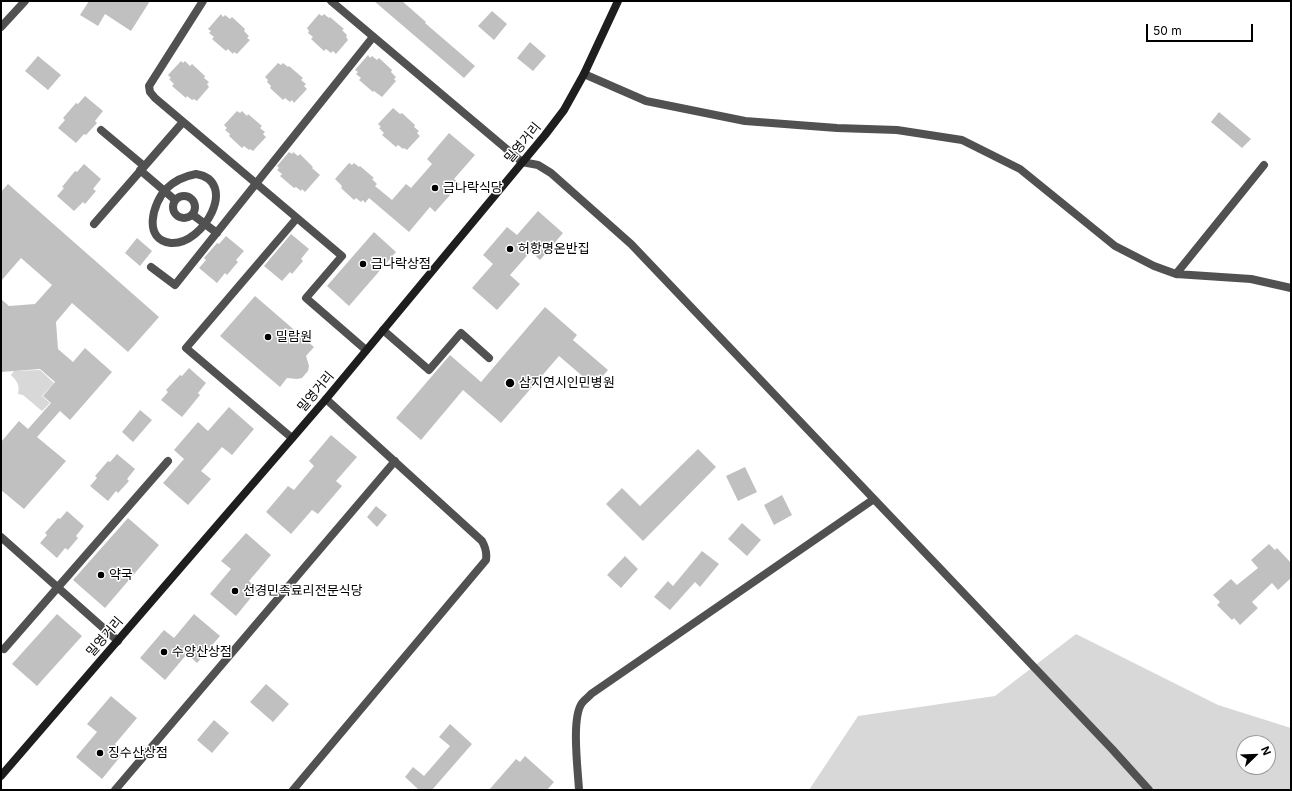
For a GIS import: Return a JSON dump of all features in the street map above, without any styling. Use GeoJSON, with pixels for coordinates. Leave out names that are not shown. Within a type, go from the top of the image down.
{"type":"FeatureCollection","features":[{"type":"Feature","properties":{"kind":"main road","name":"밀영거리"},"geometry":{"type":"LineString","coordinates":[[1,776],[326,399],[564,110],[584,74],[618,1]]}},
{"type":"Feature","properties":{"kind":"street"},"geometry":{"type":"LineString","coordinates":[[1,27],[25,1]]}},
{"type":"Feature","properties":{"kind":"street"},"geometry":{"type":"LineString","coordinates":[[204,1],[149,86],[150,92],[183,122],[342,256],[306,298],[366,350]]}},
{"type":"Feature","properties":{"kind":"street"},"geometry":{"type":"LineString","coordinates":[[331,1],[522,162],[538,165],[551,173],[631,244],[1112,749],[1149,790]]}},
{"type":"Feature","properties":{"kind":"street"},"geometry":{"type":"LineString","coordinates":[[151,267],[175,285],[374,37]]}},
{"type":"Feature","properties":{"kind":"street"},"geometry":{"type":"LineString","coordinates":[[584,74],[646,101],[745,122],[897,130],[962,140],[1020,169],[1115,246],[1154,266],[1176,274],[1251,279],[1291,288]]}},
{"type":"Feature","properties":{"kind":"street"},"geometry":{"type":"LineString","coordinates":[[94,224],[183,122]]}},
{"type":"Feature","properties":{"kind":"street"},"geometry":{"type":"LineString","coordinates":[[101,130],[175,200]]}},
{"type":"Feature","properties":{"kind":"street"},"geometry":{"type":"LineString","coordinates":[[1176,274],[1264,165]]}},
{"type":"Feature","properties":{"kind":"street"},"geometry":{"type":"LineString","coordinates":[[196,174],[202,175],[208,179],[213,184],[216,191],[216,198],[211,215],[205,224],[196,234],[179,242],[172,243],[165,242],[159,238],[152,226],[152,219],[157,202],[165,191],[173,184],[189,175],[196,174]]}},
{"type":"Feature","properties":{"kind":"street"},"geometry":{"type":"LineString","coordinates":[[185,196],[193,201],[195,205],[193,215],[183,219],[178,218],[173,210],[175,200],[185,196]]}},
{"type":"Feature","properties":{"kind":"street"},"geometry":{"type":"LineString","coordinates":[[193,215],[217,234]]}},
{"type":"Feature","properties":{"kind":"street"},"geometry":{"type":"LineString","coordinates":[[292,438],[186,348],[297,218]]}},
{"type":"Feature","properties":{"kind":"street"},"geometry":{"type":"LineString","coordinates":[[383,330],[429,370],[461,333],[489,358]]}},
{"type":"Feature","properties":{"kind":"street"},"geometry":{"type":"LineString","coordinates":[[293,790],[486,560],[486,548],[482,541],[326,399]]}},
{"type":"Feature","properties":{"kind":"street"},"geometry":{"type":"LineString","coordinates":[[4,649],[168,461]]}},
{"type":"Feature","properties":{"kind":"street"},"geometry":{"type":"LineString","coordinates":[[115,790],[395,461]]}},
{"type":"Feature","properties":{"kind":"street"},"geometry":{"type":"LineString","coordinates":[[580,790],[576,725],[578,713],[582,703],[591,694],[874,499]]}},
{"type":"Feature","properties":{"kind":"street"},"geometry":{"type":"LineString","coordinates":[[1,537],[118,641]]}},
{"type":"Feature","properties":{"kind":"shaded area"},"geometry":{"type":"Polygon","coordinates":[[[40,370],[54,383],[42,396],[50,403],[42,411],[23,395],[18,394],[18,383],[11,375],[14,371],[40,370]]]}},
{"type":"Feature","properties":{"kind":"shaded area"},"geometry":{"type":"Polygon","coordinates":[[[1076,634],[1218,705],[1291,728],[1291,790],[809,790],[858,716],[995,696],[1076,634]]]}},
{"type":"Feature","properties":{"kind":"building"},"geometry":{"type":"Polygon","coordinates":[[[89,1],[150,1],[131,31],[105,14],[98,26],[80,15],[89,1]]]}},
{"type":"Feature","properties":{"kind":"building"},"geometry":{"type":"Polygon","coordinates":[[[374,1],[402,1],[475,66],[464,78],[374,1]]]}},
{"type":"Feature","properties":{"kind":"building"},"geometry":{"type":"Polygon","coordinates":[[[492,11],[507,24],[494,40],[478,26],[492,11]]]}},
{"type":"Feature","properties":{"kind":"building"},"geometry":{"type":"Polygon","coordinates":[[[221,14],[223,17],[225,15],[230,19],[232,17],[245,29],[244,31],[249,36],[247,38],[250,40],[237,54],[234,52],[233,54],[228,49],[226,51],[212,39],[214,37],[209,33],[211,31],[208,29],[221,14]]]}},
{"type":"Feature","properties":{"kind":"building"},"geometry":{"type":"Polygon","coordinates":[[[319,14],[322,16],[324,14],[329,18],[330,17],[344,29],[342,30],[347,35],[346,37],[348,40],[336,54],[333,51],[331,53],[326,49],[324,51],[311,39],[313,37],[308,33],[309,31],[307,28],[319,14]]]}},
{"type":"Feature","properties":{"kind":"building"},"geometry":{"type":"Polygon","coordinates":[[[530,42],[546,56],[533,71],[517,58],[530,42]]]}},
{"type":"Feature","properties":{"kind":"building"},"geometry":{"type":"Polygon","coordinates":[[[368,55],[370,58],[372,56],[377,60],[379,58],[392,70],[391,72],[396,77],[394,79],[396,81],[382,97],[374,91],[373,92],[359,80],[361,78],[356,74],[358,72],[355,70],[368,55]]]}},
{"type":"Feature","properties":{"kind":"building"},"geometry":{"type":"Polygon","coordinates":[[[38,56],[61,75],[48,90],[25,71],[38,56]]]}},
{"type":"Feature","properties":{"kind":"building"},"geometry":{"type":"Polygon","coordinates":[[[181,61],[183,63],[185,61],[190,66],[192,64],[205,76],[204,78],[209,82],[207,84],[209,87],[197,101],[194,99],[192,100],[187,96],[186,98],[172,86],[174,84],[169,79],[171,78],[168,75],[181,61]]]}},
{"type":"Feature","properties":{"kind":"building"},"geometry":{"type":"Polygon","coordinates":[[[278,63],[281,65],[283,63],[288,67],[289,66],[303,78],[301,80],[306,84],[304,86],[307,89],[294,103],[292,100],[290,102],[285,98],[283,100],[270,88],[271,86],[265,77],[278,63]]]}},
{"type":"Feature","properties":{"kind":"building"},"geometry":{"type":"Polygon","coordinates":[[[85,96],[103,111],[95,121],[97,123],[76,143],[58,128],[65,120],[63,118],[76,103],[78,104],[85,96]]]}},
{"type":"Feature","properties":{"kind":"building"},"geometry":{"type":"Polygon","coordinates":[[[393,108],[400,114],[402,113],[415,125],[414,127],[419,131],[417,133],[420,136],[407,150],[398,145],[396,147],[382,135],[384,133],[379,128],[381,127],[378,124],[393,108]]]}},
{"type":"Feature","properties":{"kind":"building"},"geometry":{"type":"Polygon","coordinates":[[[237,111],[240,113],[242,111],[247,116],[248,114],[262,126],[260,128],[265,132],[263,134],[266,137],[253,151],[244,146],[242,148],[229,136],[230,134],[225,130],[227,128],[224,125],[237,111]]]}},
{"type":"Feature","properties":{"kind":"building"},"geometry":{"type":"Polygon","coordinates":[[[1219,112],[1251,139],[1242,148],[1211,122],[1219,112]]]}},
{"type":"Feature","properties":{"kind":"building"},"geometry":{"type":"Polygon","coordinates":[[[449,133],[475,155],[454,179],[460,184],[435,212],[430,207],[409,232],[369,198],[365,203],[363,200],[361,202],[356,198],[354,200],[341,188],[342,186],[335,179],[349,163],[352,165],[354,163],[374,178],[372,179],[377,184],[375,186],[392,200],[406,184],[411,188],[432,164],[427,159],[449,133]]]}},
{"type":"Feature","properties":{"kind":"building"},"geometry":{"type":"Polygon","coordinates":[[[289,152],[292,154],[293,152],[298,156],[300,154],[320,175],[305,192],[302,189],[301,191],[296,187],[294,188],[280,176],[282,174],[277,170],[279,168],[277,166],[289,152]]]}},
{"type":"Feature","properties":{"kind":"building"},"geometry":{"type":"Polygon","coordinates":[[[84,164],[101,179],[93,189],[96,191],[85,204],[83,202],[74,211],[57,196],[64,188],[62,187],[75,171],[77,172],[84,164]]]}},
{"type":"Feature","properties":{"kind":"building"},"geometry":{"type":"Polygon","coordinates":[[[8,184],[159,317],[128,352],[72,303],[56,322],[58,349],[73,362],[85,348],[112,372],[70,420],[60,411],[37,437],[66,461],[24,509],[1,490],[1,442],[19,421],[28,429],[51,403],[43,396],[55,382],[40,369],[1,372],[1,299],[9,306],[35,304],[52,285],[21,258],[1,281],[1,192],[8,184]]]}},
{"type":"Feature","properties":{"kind":"building"},"geometry":{"type":"Polygon","coordinates":[[[538,211],[563,233],[540,260],[531,251],[510,275],[520,284],[497,310],[472,288],[493,264],[483,255],[507,227],[517,235],[538,211]]]}},
{"type":"Feature","properties":{"kind":"building"},"geometry":{"type":"Polygon","coordinates":[[[374,232],[396,252],[349,306],[327,286],[374,232]]]}},
{"type":"Feature","properties":{"kind":"building"},"geometry":{"type":"Polygon","coordinates":[[[291,234],[309,249],[301,259],[303,261],[292,274],[290,272],[282,281],[264,266],[291,234]]]}},
{"type":"Feature","properties":{"kind":"building"},"geometry":{"type":"Polygon","coordinates":[[[226,236],[244,251],[236,260],[238,262],[227,275],[225,273],[217,283],[199,268],[206,260],[204,258],[217,243],[219,244],[226,236]]]}},
{"type":"Feature","properties":{"kind":"building"},"geometry":{"type":"Polygon","coordinates":[[[137,238],[152,251],[140,266],[125,253],[137,238]]]}},
{"type":"Feature","properties":{"kind":"building"},"geometry":{"type":"Polygon","coordinates":[[[255,296],[314,347],[306,356],[309,366],[308,371],[302,378],[287,378],[280,387],[220,336],[255,296]]]}},
{"type":"Feature","properties":{"kind":"building"},"geometry":{"type":"Polygon","coordinates":[[[545,307],[577,335],[573,340],[608,370],[594,386],[559,356],[501,423],[463,390],[421,440],[396,418],[450,355],[481,382],[545,307]]]}},
{"type":"Feature","properties":{"kind":"building"},"geometry":{"type":"Polygon","coordinates":[[[189,368],[206,383],[198,393],[200,395],[182,417],[161,400],[168,392],[166,390],[189,368]]]}},
{"type":"Feature","properties":{"kind":"building"},"geometry":{"type":"Polygon","coordinates":[[[229,407],[254,429],[232,455],[222,447],[201,471],[211,479],[188,505],[163,483],[184,459],[174,450],[198,422],[208,431],[229,407]]]}},
{"type":"Feature","properties":{"kind":"building"},"geometry":{"type":"Polygon","coordinates":[[[140,410],[152,420],[133,442],[122,432],[140,410]]]}},
{"type":"Feature","properties":{"kind":"building"},"geometry":{"type":"Polygon","coordinates":[[[331,435],[357,457],[336,481],[342,486],[318,514],[312,510],[291,534],[266,512],[288,486],[294,490],[314,466],[309,461],[331,435]]]}},
{"type":"Feature","properties":{"kind":"building"},"geometry":{"type":"Polygon","coordinates":[[[698,449],[716,467],[643,541],[606,504],[622,488],[640,506],[698,449]]]}},
{"type":"Feature","properties":{"kind":"building"},"geometry":{"type":"Polygon","coordinates":[[[117,454],[135,469],[127,479],[129,481],[118,493],[116,491],[108,501],[90,486],[97,478],[95,476],[108,461],[110,462],[117,454]]]}},
{"type":"Feature","properties":{"kind":"building"},"geometry":{"type":"Polygon","coordinates":[[[745,467],[757,492],[738,501],[726,476],[745,467]]]}},
{"type":"Feature","properties":{"kind":"building"},"geometry":{"type":"Polygon","coordinates":[[[782,495],[792,515],[774,525],[764,505],[782,495]]]}},
{"type":"Feature","properties":{"kind":"building"},"geometry":{"type":"Polygon","coordinates":[[[376,506],[387,515],[377,527],[367,517],[376,506]]]}},
{"type":"Feature","properties":{"kind":"building"},"geometry":{"type":"Polygon","coordinates":[[[67,511],[84,526],[76,536],[78,538],[68,550],[65,548],[57,558],[40,543],[47,535],[45,533],[58,518],[60,519],[67,511]]]}},
{"type":"Feature","properties":{"kind":"building"},"geometry":{"type":"Polygon","coordinates":[[[128,518],[159,545],[105,608],[73,580],[128,518]]]}},
{"type":"Feature","properties":{"kind":"building"},"geometry":{"type":"Polygon","coordinates":[[[742,523],[761,540],[747,556],[728,539],[742,523]]]}},
{"type":"Feature","properties":{"kind":"building"},"geometry":{"type":"Polygon","coordinates":[[[246,533],[271,555],[249,581],[258,589],[236,616],[210,594],[231,569],[221,561],[246,533]]]}},
{"type":"Feature","properties":{"kind":"building"},"geometry":{"type":"Polygon","coordinates":[[[1269,544],[1275,550],[1277,548],[1291,563],[1291,578],[1278,590],[1272,583],[1252,602],[1258,608],[1240,625],[1234,618],[1232,620],[1217,605],[1220,602],[1213,595],[1231,579],[1237,585],[1258,568],[1251,560],[1269,544]]]}},
{"type":"Feature","properties":{"kind":"building"},"geometry":{"type":"Polygon","coordinates":[[[702,551],[719,564],[700,587],[695,582],[670,610],[654,597],[668,581],[673,586],[702,551]]]}},
{"type":"Feature","properties":{"kind":"building"},"geometry":{"type":"Polygon","coordinates":[[[625,556],[638,569],[621,588],[607,575],[625,556]]]}},
{"type":"Feature","properties":{"kind":"building"},"geometry":{"type":"Polygon","coordinates":[[[57,614],[82,636],[37,686],[12,664],[57,614]]]}},
{"type":"Feature","properties":{"kind":"building"},"geometry":{"type":"Polygon","coordinates":[[[194,614],[220,636],[197,663],[187,654],[165,680],[140,658],[164,630],[174,638],[194,614]]]}},
{"type":"Feature","properties":{"kind":"building"},"geometry":{"type":"Polygon","coordinates":[[[266,684],[289,704],[273,722],[250,702],[266,684]]]}},
{"type":"Feature","properties":{"kind":"building"},"geometry":{"type":"Polygon","coordinates":[[[111,696],[137,718],[115,744],[124,752],[102,779],[76,757],[97,732],[87,724],[111,696]]]}},
{"type":"Feature","properties":{"kind":"building"},"geometry":{"type":"Polygon","coordinates":[[[214,720],[229,733],[212,753],[197,740],[214,720]]]}},
{"type":"Feature","properties":{"kind":"building"},"geometry":{"type":"Polygon","coordinates":[[[450,724],[472,744],[432,790],[419,790],[405,777],[413,767],[424,776],[450,746],[439,737],[450,724]]]}},
{"type":"Feature","properties":{"kind":"building"},"geometry":{"type":"Polygon","coordinates":[[[525,756],[554,782],[547,790],[489,790],[516,759],[520,762],[525,756]]]}},
{"type":"Feature","properties":{"kind":"place","name":"금나락식당"},"geometry":{"type":"Point","coordinates":[435,188]}},
{"type":"Feature","properties":{"kind":"place","name":"허항명온반집"},"geometry":{"type":"Point","coordinates":[510,249]}},
{"type":"Feature","properties":{"kind":"place","name":"금나락상점"},"geometry":{"type":"Point","coordinates":[363,264]}},
{"type":"Feature","properties":{"kind":"place","name":"밀람원"},"geometry":{"type":"Point","coordinates":[268,337]}},
{"type":"Feature","properties":{"kind":"place","name":"삼지연시인민병원"},"geometry":{"type":"Point","coordinates":[510,383]}},
{"type":"Feature","properties":{"kind":"place","name":"약국"},"geometry":{"type":"Point","coordinates":[101,575]}},
{"type":"Feature","properties":{"kind":"place","name":"선경민족료리전문식당"},"geometry":{"type":"Point","coordinates":[235,591]}},
{"type":"Feature","properties":{"kind":"place","name":"수양산상점"},"geometry":{"type":"Point","coordinates":[164,652]}},
{"type":"Feature","properties":{"kind":"place","name":"징수산상점"},"geometry":{"type":"Point","coordinates":[100,753]}}]}
